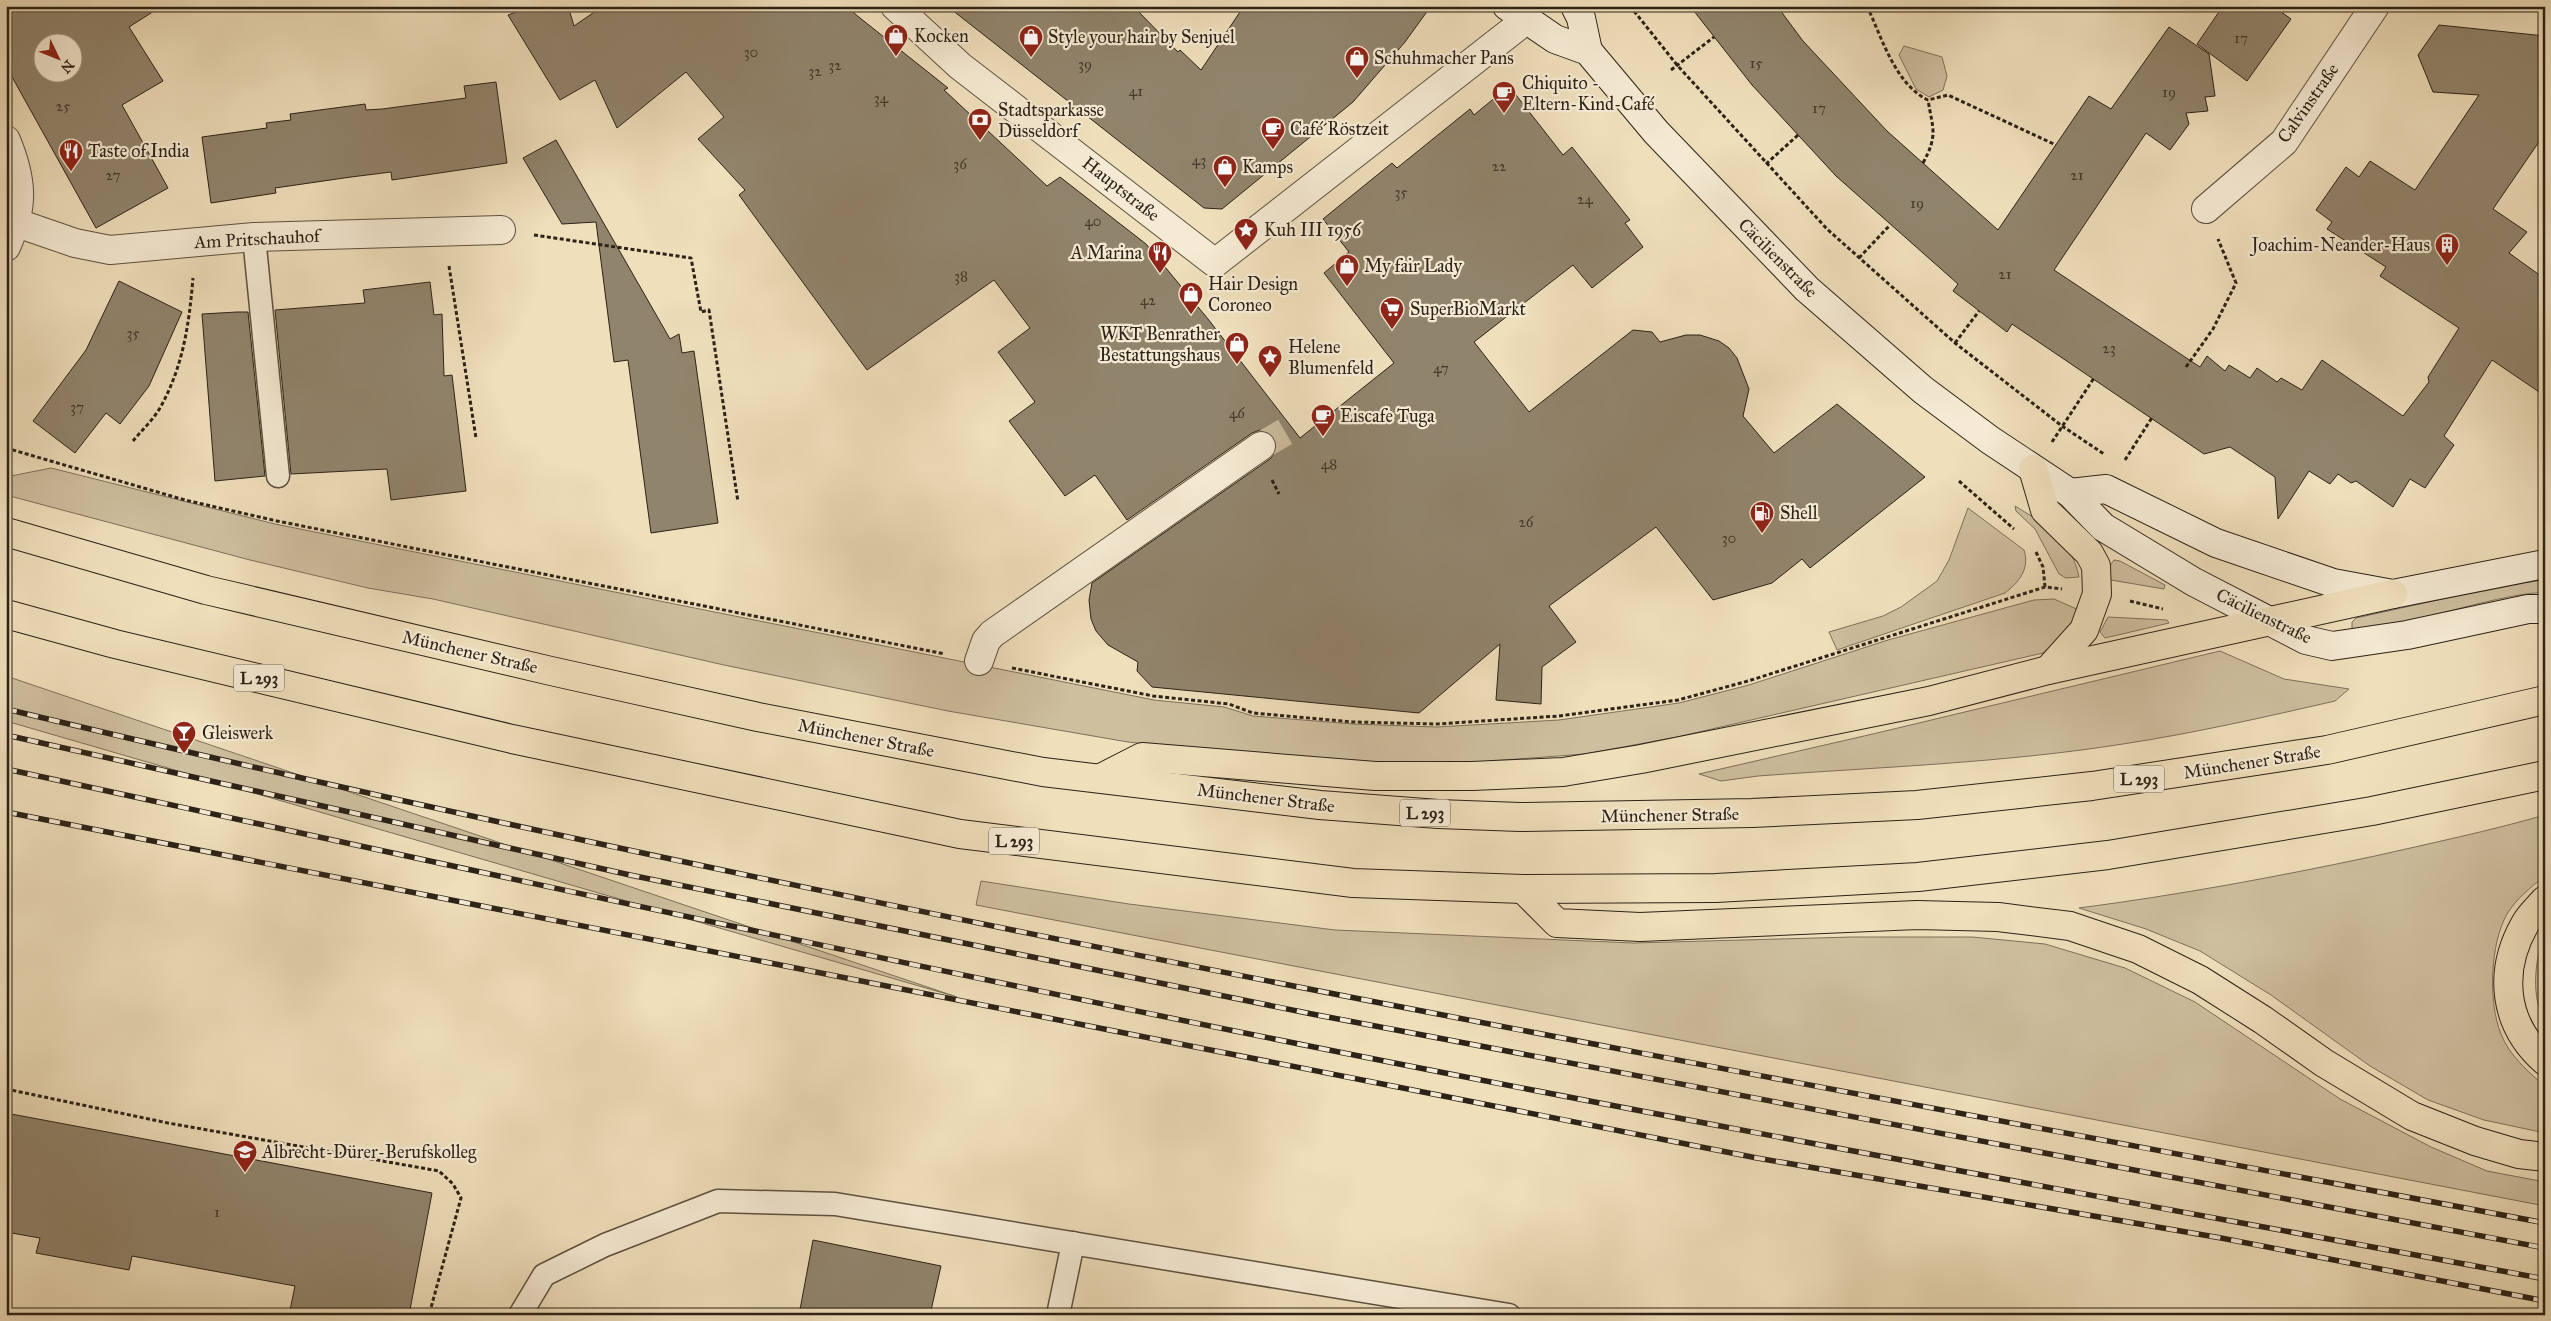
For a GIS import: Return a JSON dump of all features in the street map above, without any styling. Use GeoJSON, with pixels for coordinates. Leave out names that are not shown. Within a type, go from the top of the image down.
{"type":"FeatureCollection","features":[{"type":"Feature","properties":{"kind":"highway"},"geometry":{"type":"LineString","coordinates":[[2034,469],[2045,510],[2088,554],[2096,566],[2097,594],[2084,630],[2048,670]]}},
{"type":"Feature","properties":{"kind":"highway","name":"Münchener Straße"},"geometry":{"type":"LineString","coordinates":[[6,532],[206,590],[580,678],[758,717],[953,756],[1043,772],[1320,805],[1438,814],[1520,817],[1752,813],[1917,805],[2092,786],[2327,750],[2533,704]]}},
{"type":"Feature","properties":{"kind":"highway"},"geometry":{"type":"LineString","coordinates":[[1101,778],[1142,757],[1375,776],[1472,776],[1563,772],[1641,759],[1929,701],[2048,670],[2393,594]]}},
{"type":"Feature","properties":{"kind":"highway","name":"L 293"},"geometry":{"type":"LineString","coordinates":[[6,614],[115,644],[512,739],[960,834],[1353,883],[1523,889],[1716,888],[1927,876],[2108,855],[2372,811],[2545,775]]}},
{"type":"Feature","properties":{"kind":"highway"},"geometry":{"type":"LineString","coordinates":[[1523,889],[1557,923],[1640,927],[1917,915],[1998,917],[2070,926],[2138,949],[2200,980],[2263,1020],[2324,1063],[2412,1116],[2475,1141],[2519,1154],[2545,1156]]}},
{"type":"Feature","properties":{"kind":"highway"},"geometry":{"type":"LineString","coordinates":[[2545,900],[2525,923],[2512,952],[2508,988],[2513,1019],[2531,1048],[2545,1060]]}},
{"type":"Feature","properties":{"kind":"street","name":"Hauptstraße"},"geometry":{"type":"LineString","coordinates":[[895,6],[960,66],[1214,263],[1303,195],[1517,13]]}},
{"type":"Feature","properties":{"kind":"street"},"geometry":{"type":"LineString","coordinates":[[1575,6],[1581,18],[1588,51]]}},
{"type":"Feature","properties":{"kind":"street","name":"Calvinstraße"},"geometry":{"type":"LineString","coordinates":[[2206,209],[2284,142],[2375,6]]}},
{"type":"Feature","properties":{"kind":"street"},"geometry":{"type":"LineString","coordinates":[[1517,13],[1555,40],[1588,51]]}},
{"type":"Feature","properties":{"kind":"street","name":"Cäcilienstraße"},"geometry":{"type":"LineString","coordinates":[[1588,51],[1656,132],[1807,289],[1923,390],[2034,469],[2070,492],[2103,526],[2194,582],[2271,620],[2306,640],[2332,646],[2407,635],[2528,609],[2545,608]]}},
{"type":"Feature","properties":{"kind":"street"},"geometry":{"type":"LineString","coordinates":[[6,140],[16,164],[20,190],[12,235]]}},
{"type":"Feature","properties":{"kind":"street","name":"Am Pritschauhof"},"geometry":{"type":"LineString","coordinates":[[12,235],[75,243],[110,250],[254,237],[501,230]]}},
{"type":"Feature","properties":{"kind":"street"},"geometry":{"type":"LineString","coordinates":[[979,661],[986,641],[992,634],[1261,446]]}},
{"type":"Feature","properties":{"kind":"street"},"geometry":{"type":"LineString","coordinates":[[2070,492],[2106,489],[2216,543],[2333,583],[2393,594],[2545,564]]}},
{"type":"Feature","properties":{"kind":"lane"},"geometry":{"type":"LineString","coordinates":[[254,237],[278,476]]}},
{"type":"Feature","properties":{"kind":"lane"},"geometry":{"type":"LineString","coordinates":[[520,1315],[544,1275],[604,1245],[718,1201],[835,1204],[1509,1315]]}},
{"type":"Feature","properties":{"kind":"lane"},"geometry":{"type":"LineString","coordinates":[[1058,1315],[1073,1243]]}},
{"type":"Feature","properties":{"kind":"path"},"geometry":{"type":"LineString","coordinates":[[1630,6],[1677,65],[1827,229],[1956,343],[2062,426],[2106,456]]}},
{"type":"Feature","properties":{"kind":"path"},"geometry":{"type":"LineString","coordinates":[[1867,6],[1901,78],[1918,96],[1928,100],[1948,95],[2056,145]]}},
{"type":"Feature","properties":{"kind":"path"},"geometry":{"type":"LineString","coordinates":[[1671,70],[1714,37]]}},
{"type":"Feature","properties":{"kind":"path"},"geometry":{"type":"LineString","coordinates":[[1923,163],[1934,140],[1928,100]]}},
{"type":"Feature","properties":{"kind":"path"},"geometry":{"type":"LineString","coordinates":[[1766,164],[1798,135]]}},
{"type":"Feature","properties":{"kind":"path"},"geometry":{"type":"LineString","coordinates":[[2186,367],[2213,328],[2236,283],[2206,209]]}},
{"type":"Feature","properties":{"kind":"path"},"geometry":{"type":"LineString","coordinates":[[1859,258],[1890,225]]}},
{"type":"Feature","properties":{"kind":"path"},"geometry":{"type":"LineString","coordinates":[[501,230],[691,258],[701,312],[710,310],[738,502]]}},
{"type":"Feature","properties":{"kind":"path"},"geometry":{"type":"LineString","coordinates":[[443,231],[476,438]]}},
{"type":"Feature","properties":{"kind":"path"},"geometry":{"type":"LineString","coordinates":[[133,442],[159,410],[180,364],[190,309],[195,242]]}},
{"type":"Feature","properties":{"kind":"path"},"geometry":{"type":"LineString","coordinates":[[1956,343],[1979,311]]}},
{"type":"Feature","properties":{"kind":"path"},"geometry":{"type":"LineString","coordinates":[[2062,426],[2094,378]]}},
{"type":"Feature","properties":{"kind":"path"},"geometry":{"type":"LineString","coordinates":[[2121,466],[2153,416]]}},
{"type":"Feature","properties":{"kind":"path"},"geometry":{"type":"LineString","coordinates":[[1959,481],[2019,534]]}},
{"type":"Feature","properties":{"kind":"path"},"geometry":{"type":"LineString","coordinates":[[2033,547],[2043,567],[2045,587]]}},
{"type":"Feature","properties":{"kind":"path"},"geometry":{"type":"LineString","coordinates":[[6,1089],[168,1123],[439,1171],[453,1184],[461,1198],[429,1315]]}},
{"type":"Feature","properties":{"kind":"shaded area"},"geometry":{"type":"Polygon","coordinates":[[[1904,46],[1942,57],[1947,76],[1943,90],[1929,97],[1916,89],[1899,55],[1904,46]]]}},
{"type":"Feature","properties":{"kind":"shaded area"},"geometry":{"type":"Polygon","coordinates":[[[51,468],[275,524],[1154,700],[1224,707],[1253,716],[1353,724],[1437,727],[1559,720],[1679,703],[1749,685],[1888,640],[2034,600],[2054,599],[2081,611],[2060,642],[2043,653],[1677,737],[1585,754],[1424,766],[1310,762],[1128,742],[948,711],[724,665],[433,599],[368,588],[250,560],[6,495],[6,477],[51,468]]]}},
{"type":"Feature","properties":{"kind":"shaded area"},"geometry":{"type":"Polygon","coordinates":[[[2015,506],[2047,527],[2064,543],[2075,564],[2079,577],[2066,578],[2059,574],[2035,529],[2016,511],[2015,506]]]}},
{"type":"Feature","properties":{"kind":"shaded area"},"geometry":{"type":"Polygon","coordinates":[[[1968,508],[2024,550],[2026,563],[2019,580],[2005,593],[1837,650],[1829,632],[1883,616],[1901,607],[1937,581],[1949,560],[1968,508]]]}},
{"type":"Feature","properties":{"kind":"shaded area"},"geometry":{"type":"Polygon","coordinates":[[[2114,560],[2120,561],[2165,585],[2164,589],[2111,580],[2109,567],[2114,560]]]}},
{"type":"Feature","properties":{"kind":"shaded area"},"geometry":{"type":"Polygon","coordinates":[[[2545,580],[2545,592],[2496,599],[2384,628],[2359,630],[2352,628],[2352,622],[2356,618],[2510,584],[2545,580]]]}},
{"type":"Feature","properties":{"kind":"shaded area"},"geometry":{"type":"Polygon","coordinates":[[[2108,617],[2167,620],[2169,623],[2105,638],[2100,632],[2108,617]]]}},
{"type":"Feature","properties":{"kind":"shaded area"},"geometry":{"type":"Polygon","coordinates":[[[2220,651],[2284,679],[2349,689],[2335,701],[2309,707],[2177,735],[2078,750],[1941,764],[1758,776],[1721,781],[1699,774],[1877,733],[2220,651]]]}},
{"type":"Feature","properties":{"kind":"shaded area"},"geometry":{"type":"Polygon","coordinates":[[[6,676],[957,997],[6,721],[6,676]]]}},
{"type":"Feature","properties":{"kind":"shaded area"},"geometry":{"type":"Polygon","coordinates":[[[2545,815],[2545,876],[2511,908],[2501,926],[2494,957],[2493,990],[2497,1021],[2504,1042],[2520,1063],[2545,1086],[2545,1133],[2484,1120],[2428,1100],[2370,1066],[2271,995],[2200,951],[2146,929],[2079,908],[2301,871],[2439,842],[2545,815]]]}},
{"type":"Feature","properties":{"kind":"shaded area"},"geometry":{"type":"Polygon","coordinates":[[[981,881],[1129,904],[1335,930],[1633,943],[1852,937],[1972,937],[2045,944],[2125,968],[2195,1002],[2340,1099],[2431,1147],[2487,1171],[2545,1182],[2545,1206],[976,905],[981,881]]]}},
{"type":"Feature","properties":{"kind":"shaded area"},"geometry":{"type":"Polygon","coordinates":[[[2545,937],[2545,1020],[2536,991],[2536,967],[2545,937]]]}},
{"type":"Feature","properties":{"kind":"building"},"geometry":{"type":"Polygon","coordinates":[[[6,6],[162,6],[129,27],[163,81],[122,105],[168,188],[96,228],[6,66],[6,6]]]}},
{"type":"Feature","properties":{"kind":"building"},"geometry":{"type":"Polygon","coordinates":[[[533,6],[568,6],[574,26],[603,6],[849,6],[855,14],[948,88],[944,90],[1047,186],[1060,177],[1146,244],[1208,319],[1300,438],[1394,363],[1324,273],[1349,252],[1323,219],[1392,163],[1397,168],[1470,109],[1474,115],[1509,86],[1563,155],[1572,147],[1630,220],[1625,223],[1643,247],[1592,288],[1573,265],[1474,342],[1529,412],[1633,330],[1652,332],[1660,342],[1686,335],[1700,335],[1719,341],[1729,348],[1737,358],[1749,389],[1743,416],[1774,453],[1837,404],[1925,477],[1810,568],[1802,559],[1772,583],[1713,600],[1656,527],[1549,606],[1576,642],[1542,667],[1541,704],[1496,700],[1500,644],[1419,713],[1152,687],[1137,671],[1138,662],[1108,645],[1096,631],[1091,619],[1089,600],[1092,583],[1270,459],[1275,453],[1277,445],[1273,437],[1267,432],[1260,430],[1252,433],[1127,520],[1095,475],[1065,496],[1009,421],[1035,402],[998,352],[1030,328],[994,280],[867,370],[739,195],[745,190],[698,139],[724,117],[686,72],[617,128],[595,80],[560,100],[508,15],[533,6]]]}},
{"type":"Feature","properties":{"kind":"building"},"geometry":{"type":"Polygon","coordinates":[[[947,6],[1133,6],[1178,52],[1180,50],[1201,70],[1244,6],[1431,6],[1405,42],[1353,102],[1222,209],[1204,208],[947,6]]]}},
{"type":"Feature","properties":{"kind":"building"},"geometry":{"type":"Polygon","coordinates":[[[1690,6],[1777,6],[1803,41],[1887,131],[1998,230],[2089,96],[2111,109],[2169,27],[2209,54],[2215,96],[2205,97],[2208,111],[2186,113],[2189,124],[2170,150],[2146,133],[2054,270],[2200,367],[2207,356],[2225,371],[2229,365],[2250,378],[2257,368],[2277,382],[2281,378],[2302,390],[2322,360],[2403,416],[2429,382],[2428,377],[2459,328],[2380,276],[2386,267],[2327,229],[2332,222],[2316,210],[2346,167],[2359,177],[2370,161],[2415,190],[2479,95],[2433,92],[2418,55],[2439,25],[2545,36],[2545,133],[2493,209],[2527,232],[2509,253],[2545,279],[2545,396],[2492,360],[2444,436],[2454,445],[2425,488],[2410,479],[2393,507],[2356,481],[2351,483],[2338,474],[2330,484],[2309,471],[2278,519],[2275,477],[2230,447],[2204,454],[2012,324],[2007,332],[1953,291],[1958,284],[1836,176],[1752,85],[1690,6]]]}},
{"type":"Feature","properties":{"kind":"building"},"geometry":{"type":"Polygon","coordinates":[[[2223,6],[2273,6],[2291,19],[2247,81],[2197,44],[2223,6]]]}},
{"type":"Feature","properties":{"kind":"building"},"geometry":{"type":"Polygon","coordinates":[[[496,82],[507,163],[392,180],[391,172],[351,177],[275,188],[276,193],[211,203],[202,137],[267,128],[266,123],[291,120],[290,114],[365,104],[366,110],[382,109],[466,98],[464,86],[496,82]]]}},
{"type":"Feature","properties":{"kind":"building"},"geometry":{"type":"Polygon","coordinates":[[[556,140],[670,339],[679,334],[682,353],[694,351],[718,523],[651,533],[628,360],[614,362],[596,222],[562,224],[523,158],[556,140]]]}},
{"type":"Feature","properties":{"kind":"building"},"geometry":{"type":"Polygon","coordinates":[[[119,281],[182,312],[149,386],[120,424],[106,413],[75,453],[33,421],[86,350],[119,281]]]}},
{"type":"Feature","properties":{"kind":"building"},"geometry":{"type":"Polygon","coordinates":[[[430,282],[434,315],[442,314],[444,376],[452,375],[466,491],[391,500],[387,469],[291,474],[275,310],[365,303],[363,290],[430,282]]]}},
{"type":"Feature","properties":{"kind":"building"},"geometry":{"type":"Polygon","coordinates":[[[248,312],[265,476],[215,481],[202,314],[248,312]]]}},
{"type":"Feature","properties":{"kind":"building"},"geometry":{"type":"Polygon","coordinates":[[[6,1113],[432,1193],[409,1315],[289,1315],[295,1286],[132,1256],[129,1270],[36,1253],[40,1238],[6,1232],[6,1113]]]}},
{"type":"Feature","properties":{"kind":"building"},"geometry":{"type":"Polygon","coordinates":[[[813,1240],[941,1266],[930,1315],[799,1315],[813,1240]]]}},
{"type":"Feature","properties":{"kind":"tunnel"},"geometry":{"type":"LineString","coordinates":[[1261,446],[1292,428]]}},
{"type":"Feature","properties":{"kind":"railway"},"geometry":{"type":"LineString","coordinates":[[6,709],[321,783],[955,918],[1272,982],[1908,1104],[2545,1223]]}},
{"type":"Feature","properties":{"kind":"railway"},"geometry":{"type":"LineString","coordinates":[[6,735],[630,875],[1312,1014],[2545,1248]]}},
{"type":"Feature","properties":{"kind":"railway"},"geometry":{"type":"LineString","coordinates":[[6,769],[817,944],[1304,1045],[1769,1135],[2545,1279]]}},
{"type":"Feature","properties":{"kind":"railway"},"geometry":{"type":"LineString","coordinates":[[6,812],[1757,1158],[2221,1238],[2545,1301]]}},
{"type":"Feature","properties":{"kind":"place","name":"Kocken"},"geometry":{"type":"Point","coordinates":[896,57]}},
{"type":"Feature","properties":{"kind":"place","name":"Style your hair by Senjuel"},"geometry":{"type":"Point","coordinates":[1031,58]}},
{"type":"Feature","properties":{"kind":"place","name":"Schuhmacher Pans"},"geometry":{"type":"Point","coordinates":[1357,79]}},
{"type":"Feature","properties":{"kind":"place","name":"Chiquito - Eltern-Kind-Café"},"geometry":{"type":"Point","coordinates":[1504,114]}},
{"type":"Feature","properties":{"kind":"place","name":"Stadtsparkasse Düsseldorf"},"geometry":{"type":"Point","coordinates":[980,141]}},
{"type":"Feature","properties":{"kind":"place","name":"Café Röstzeit"},"geometry":{"type":"Point","coordinates":[1273,150]}},
{"type":"Feature","properties":{"kind":"place","name":"Taste of India"},"geometry":{"type":"Point","coordinates":[71,172]}},
{"type":"Feature","properties":{"kind":"place","name":"Kamps"},"geometry":{"type":"Point","coordinates":[1225,188]}},
{"type":"Feature","properties":{"kind":"place","name":"Kuh III 1956"},"geometry":{"type":"Point","coordinates":[1246,251]}},
{"type":"Feature","properties":{"kind":"place","name":"Joachim-Neander-Haus"},"geometry":{"type":"Point","coordinates":[2447,266]}},
{"type":"Feature","properties":{"kind":"place","name":"A Marina"},"geometry":{"type":"Point","coordinates":[1160,274]}},
{"type":"Feature","properties":{"kind":"place","name":"My fair Lady"},"geometry":{"type":"Point","coordinates":[1347,287]}},
{"type":"Feature","properties":{"kind":"place","name":"Hair Design Coroneo"},"geometry":{"type":"Point","coordinates":[1191,315]}},
{"type":"Feature","properties":{"kind":"place","name":"SuperBioMarkt"},"geometry":{"type":"Point","coordinates":[1392,330]}},
{"type":"Feature","properties":{"kind":"place","name":"WKT Benrather Bestattungshaus"},"geometry":{"type":"Point","coordinates":[1237,365]}},
{"type":"Feature","properties":{"kind":"place","name":"Helene Blumenfeld"},"geometry":{"type":"Point","coordinates":[1270,378]}},
{"type":"Feature","properties":{"kind":"place","name":"Eiscafe Tuga"},"geometry":{"type":"Point","coordinates":[1323,437]}},
{"type":"Feature","properties":{"kind":"place","name":"Shell"},"geometry":{"type":"Point","coordinates":[1762,534]}},
{"type":"Feature","properties":{"kind":"place","name":"Gleiswerk"},"geometry":{"type":"Point","coordinates":[184,754]}},
{"type":"Feature","properties":{"kind":"place","name":"Albrecht-Dürer-Berufskolleg"},"geometry":{"type":"Point","coordinates":[245,1173]}}]}
